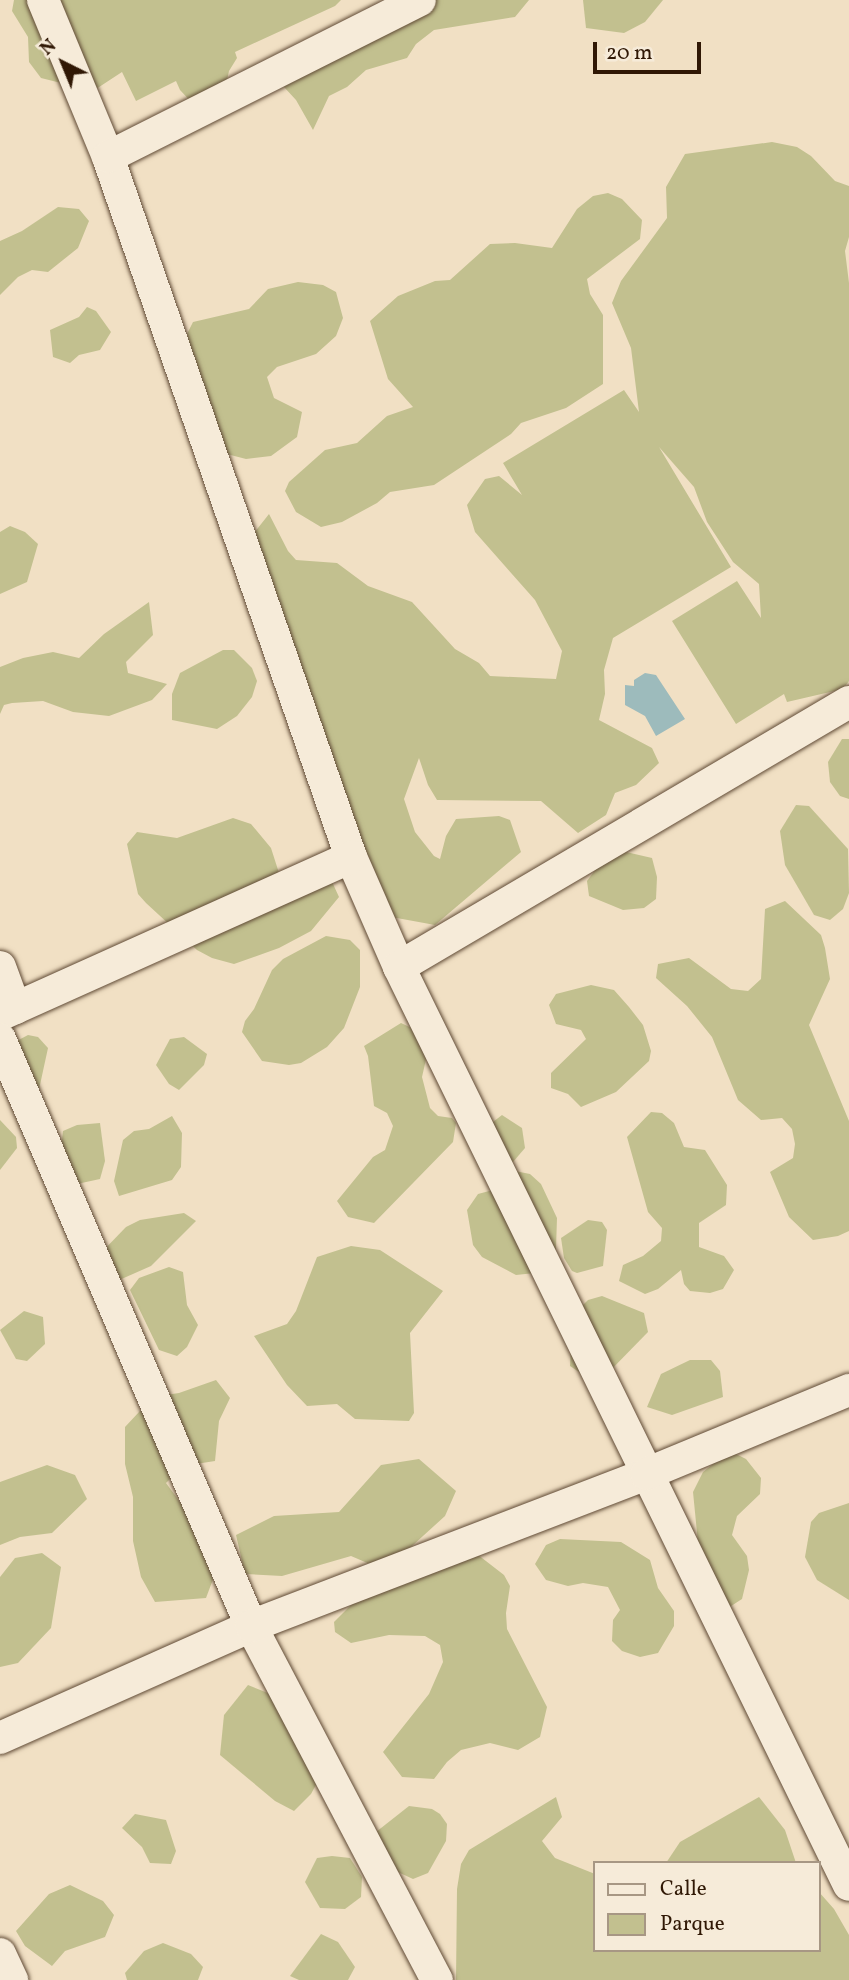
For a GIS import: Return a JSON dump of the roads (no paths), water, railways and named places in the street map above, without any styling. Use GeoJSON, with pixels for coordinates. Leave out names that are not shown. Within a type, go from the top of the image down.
{"type":"FeatureCollection","features":[{"type":"Feature","properties":{"kind":"street"},"geometry":{"type":"LineString","coordinates":[[43,0],[108,157],[351,857],[399,967],[849,1885]]}},
{"type":"Feature","properties":{"kind":"street"},"geometry":{"type":"LineString","coordinates":[[108,157],[420,0]]}},
{"type":"Feature","properties":{"kind":"street"},"geometry":{"type":"LineString","coordinates":[[399,967],[849,702]]}},
{"type":"Feature","properties":{"kind":"street"},"geometry":{"type":"LineString","coordinates":[[0,967],[8,1011],[351,857]]}},
{"type":"Feature","properties":{"kind":"street"},"geometry":{"type":"LineString","coordinates":[[0,1039],[251,1626],[438,1980]]}},
{"type":"Feature","properties":{"kind":"street"},"geometry":{"type":"LineString","coordinates":[[0,1738],[251,1626],[646,1474],[849,1390]]}},
{"type":"Feature","properties":{"kind":"street"},"geometry":{"type":"LineString","coordinates":[[0,1954],[12,1980]]}},
{"type":"Feature","properties":{"kind":"water"},"geometry":{"type":"Polygon","coordinates":[[[645,673],[656,675],[685,719],[656,736],[645,716],[625,705],[625,685],[634,686],[634,680],[645,673]]]}}]}
